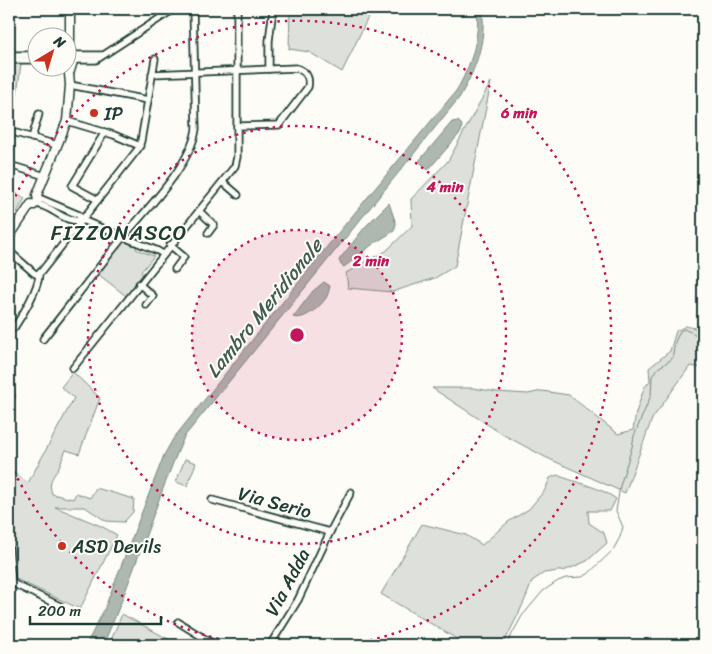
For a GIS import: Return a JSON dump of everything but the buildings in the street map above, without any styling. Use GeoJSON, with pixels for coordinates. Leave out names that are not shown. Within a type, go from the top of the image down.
{"type":"FeatureCollection","features":[{"type":"Feature","properties":{"kind":"main road"},"geometry":{"type":"LineString","coordinates":[[70,9],[70,28]]}},
{"type":"Feature","properties":{"kind":"main road"},"geometry":{"type":"LineString","coordinates":[[9,237],[36,200],[58,145],[67,121],[70,78]]}},
{"type":"Feature","properties":{"kind":"street"},"geometry":{"type":"LineString","coordinates":[[78,58],[92,61],[174,9]]}},
{"type":"Feature","properties":{"kind":"street"},"geometry":{"type":"LineString","coordinates":[[43,339],[177,174],[193,140],[196,129],[193,9]]}},
{"type":"Feature","properties":{"kind":"street"},"geometry":{"type":"LineString","coordinates":[[73,368],[170,245],[232,171],[237,162],[237,9]]}},
{"type":"Feature","properties":{"kind":"street"},"geometry":{"type":"LineString","coordinates":[[269,69],[269,41],[273,9]]}},
{"type":"Feature","properties":{"kind":"street"},"geometry":{"type":"LineString","coordinates":[[9,55],[28,59]]}},
{"type":"Feature","properties":{"kind":"street"},"geometry":{"type":"LineString","coordinates":[[9,60],[28,56]]}},
{"type":"Feature","properties":{"kind":"street"},"geometry":{"type":"LineString","coordinates":[[14,328],[39,280],[39,274],[140,146],[155,59]]}},
{"type":"Feature","properties":{"kind":"street"},"geometry":{"type":"LineString","coordinates":[[152,74],[300,69],[307,75],[309,79],[308,87],[280,125],[237,126]]}},
{"type":"Feature","properties":{"kind":"street"},"geometry":{"type":"LineString","coordinates":[[70,85],[148,100]]}},
{"type":"Feature","properties":{"kind":"street"},"geometry":{"type":"LineString","coordinates":[[32,138],[39,114]]}},
{"type":"Feature","properties":{"kind":"street"},"geometry":{"type":"LineString","coordinates":[[67,121],[105,132],[140,146]]}},
{"type":"Feature","properties":{"kind":"street"},"geometry":{"type":"LineString","coordinates":[[98,200],[72,186],[105,132]]}},
{"type":"Feature","properties":{"kind":"street"},"geometry":{"type":"LineString","coordinates":[[16,133],[58,145]]}},
{"type":"Feature","properties":{"kind":"street"},"geometry":{"type":"LineString","coordinates":[[16,168],[44,176]]}},
{"type":"Feature","properties":{"kind":"street"},"geometry":{"type":"LineString","coordinates":[[223,182],[238,195]]}},
{"type":"Feature","properties":{"kind":"street"},"geometry":{"type":"LineString","coordinates":[[36,200],[75,222],[82,220],[163,254]]}},
{"type":"Feature","properties":{"kind":"street"},"geometry":{"type":"LineString","coordinates":[[199,211],[214,225],[208,233]]}},
{"type":"Feature","properties":{"kind":"street"},"geometry":{"type":"LineString","coordinates":[[170,245],[184,258],[175,270]]}},
{"type":"Feature","properties":{"kind":"street"},"geometry":{"type":"LineString","coordinates":[[9,251],[34,273],[39,274]]}},
{"type":"Feature","properties":{"kind":"street"},"geometry":{"type":"LineString","coordinates":[[139,284],[153,296],[146,305]]}},
{"type":"Feature","properties":{"kind":"street"},"geometry":{"type":"LineString","coordinates":[[9,384],[11,397],[9,405]]}},
{"type":"Feature","properties":{"kind":"street","name":"Via Adda"},"geometry":{"type":"LineString","coordinates":[[270,645],[298,600],[351,492]]}},
{"type":"Feature","properties":{"kind":"street","name":"Via Serio"},"geometry":{"type":"LineString","coordinates":[[212,500],[330,532]]}},
{"type":"Feature","properties":{"kind":"street"},"geometry":{"type":"LineString","coordinates":[[9,549],[12,582],[60,606]]}},
{"type":"Feature","properties":{"kind":"street"},"geometry":{"type":"LineString","coordinates":[[178,622],[215,645]]}},
{"type":"Feature","properties":{"kind":"shaded area"},"geometry":{"type":"Polygon","coordinates":[[[290,9],[372,9],[342,72],[309,52],[289,49],[290,9]]]}},
{"type":"Feature","properties":{"kind":"shaded area"},"geometry":{"type":"Polygon","coordinates":[[[477,9],[482,9],[483,33],[481,44],[475,66],[459,98],[184,437],[125,593],[103,645],[86,645],[104,610],[164,455],[173,439],[338,233],[456,91],[470,62],[476,41],[477,9]]]}},
{"type":"Feature","properties":{"kind":"shaded area"},"geometry":{"type":"Polygon","coordinates":[[[9,64],[21,64],[9,154],[9,64]]]}},
{"type":"Feature","properties":{"kind":"shaded area"},"geometry":{"type":"Polygon","coordinates":[[[491,82],[455,266],[435,278],[392,292],[348,288],[346,273],[386,251],[412,226],[411,199],[448,161],[491,82]]]}},
{"type":"Feature","properties":{"kind":"shaded area"},"geometry":{"type":"Polygon","coordinates":[[[458,121],[462,125],[461,132],[428,170],[419,161],[452,122],[458,121]]]}},
{"type":"Feature","properties":{"kind":"shaded area"},"geometry":{"type":"Polygon","coordinates":[[[9,189],[25,198],[9,227],[9,189]]]}},
{"type":"Feature","properties":{"kind":"shaded area"},"geometry":{"type":"Polygon","coordinates":[[[389,203],[396,224],[394,231],[373,244],[344,267],[341,265],[339,260],[365,227],[389,203]]]}},
{"type":"Feature","properties":{"kind":"shaded area"},"geometry":{"type":"Polygon","coordinates":[[[126,241],[137,245],[136,249],[154,256],[141,272],[143,275],[126,296],[98,274],[126,241]]]}},
{"type":"Feature","properties":{"kind":"shaded area"},"geometry":{"type":"Polygon","coordinates":[[[324,282],[330,286],[323,302],[307,315],[297,318],[293,317],[313,291],[324,282]]]}},
{"type":"Feature","properties":{"kind":"shaded area"},"geometry":{"type":"Polygon","coordinates":[[[686,326],[703,330],[703,368],[690,366],[652,419],[625,493],[545,457],[502,434],[432,388],[473,388],[528,394],[542,391],[569,395],[618,434],[633,430],[644,388],[650,381],[649,368],[670,351],[676,331],[686,326]]]}},
{"type":"Feature","properties":{"kind":"shaded area"},"geometry":{"type":"Polygon","coordinates":[[[73,372],[100,398],[79,454],[66,450],[51,480],[52,494],[73,499],[76,493],[90,498],[96,488],[134,499],[133,512],[124,522],[106,521],[85,507],[55,507],[101,526],[117,535],[80,609],[16,579],[13,557],[14,520],[9,523],[9,468],[28,483],[74,398],[61,387],[73,372]]]}},
{"type":"Feature","properties":{"kind":"shaded area"},"geometry":{"type":"Polygon","coordinates":[[[185,459],[196,463],[187,486],[176,482],[185,459]]]}},
{"type":"Feature","properties":{"kind":"shaded area"},"geometry":{"type":"Polygon","coordinates":[[[557,475],[596,488],[616,499],[610,511],[588,511],[589,523],[604,533],[607,543],[587,561],[566,570],[544,573],[532,581],[503,645],[467,645],[381,594],[422,524],[466,535],[482,545],[508,522],[529,509],[545,490],[550,478],[557,475]]]}},
{"type":"Feature","properties":{"kind":"shaded area"},"geometry":{"type":"Polygon","coordinates":[[[122,614],[170,640],[169,645],[109,645],[122,614]]]}},
{"type":"Feature","properties":{"kind":"waterway"},"geometry":{"type":"LineString","coordinates":[[506,645],[522,616],[543,591],[558,581],[566,578],[582,577],[588,574],[613,550],[623,527],[616,511],[620,486],[634,436],[651,395],[652,376],[658,368],[672,359],[675,342],[680,331],[684,329],[697,335],[703,335]]}},
{"type":"Feature","properties":{"kind":"place","name":"IP"},"geometry":{"type":"Point","coordinates":[94,113]}},
{"type":"Feature","properties":{"kind":"place","name":"ASD Devils"},"geometry":{"type":"Point","coordinates":[62,546]}},
{"type":"Feature","properties":{"kind":"district","name":"FIZZONASCO"},"geometry":{"type":"Point","coordinates":[119,233]}},
{"type":"Feature","properties":{"kind":"water label","name":"Lambro Meridionale"},"geometry":{"type":"Point","coordinates":[264,308]}}]}
